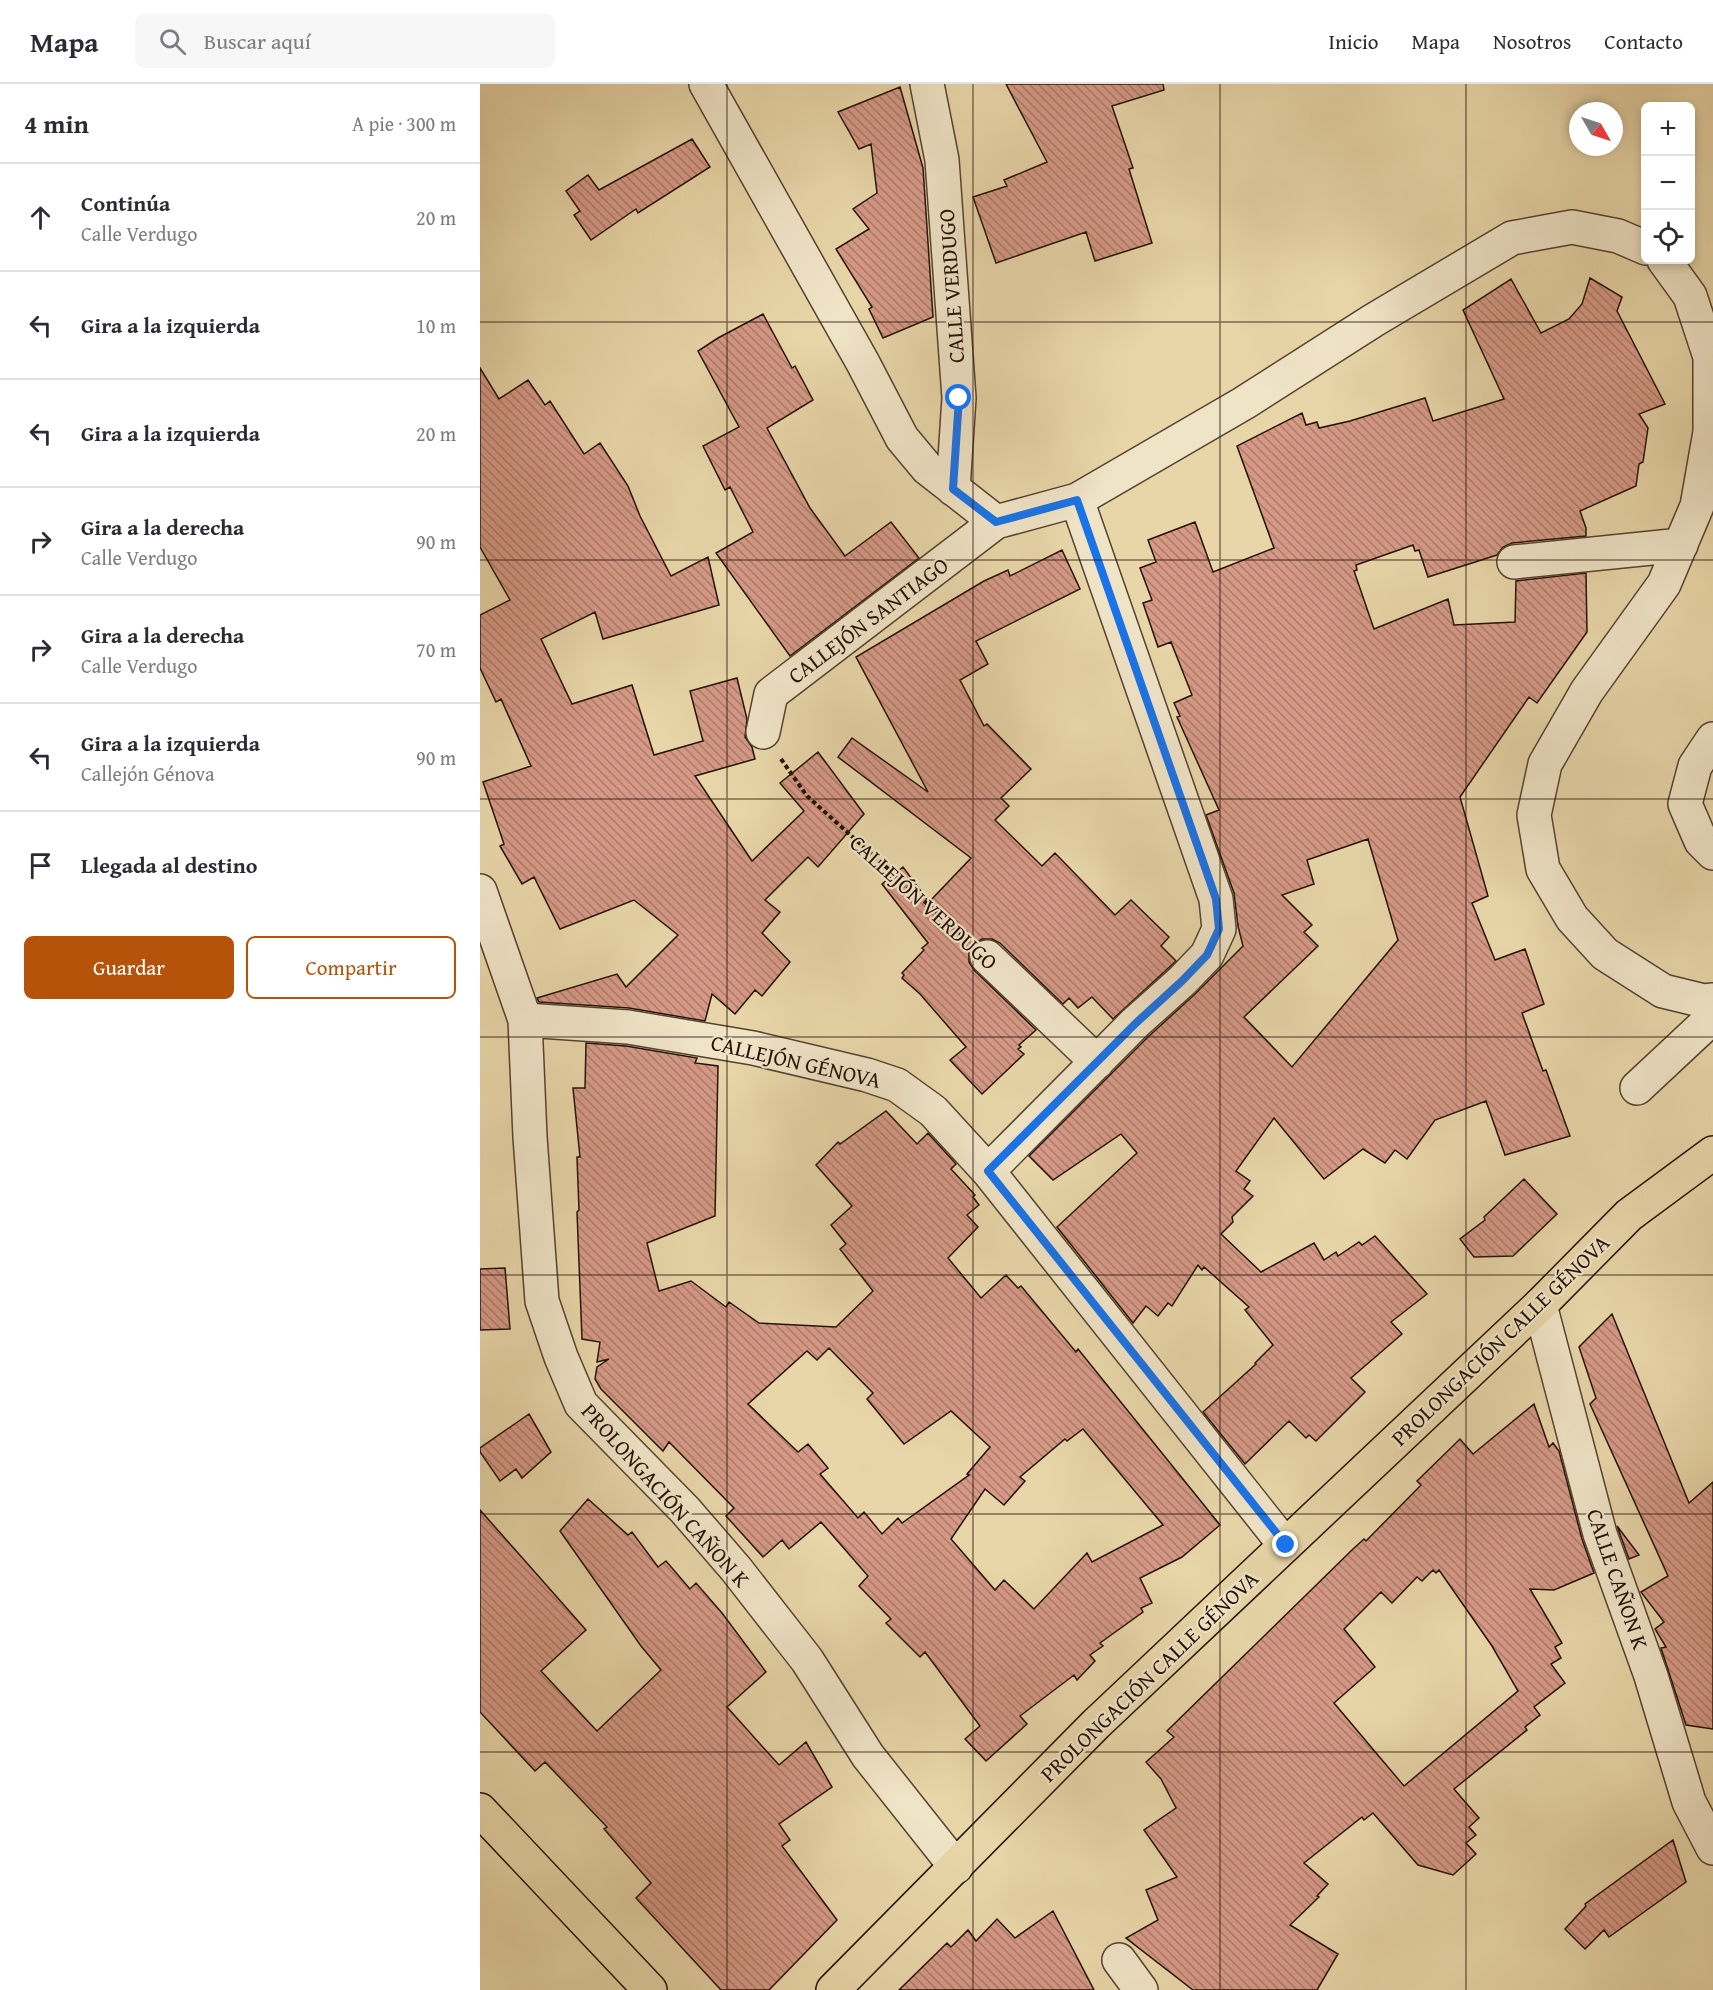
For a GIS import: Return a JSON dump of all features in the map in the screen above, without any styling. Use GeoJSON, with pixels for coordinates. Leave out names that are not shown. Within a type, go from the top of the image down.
{"type":"FeatureCollection","features":[{"type":"Feature","properties":{"kind":"main road","name":"PROLONGACIÓN CALLE GÉNOVA"},"geometry":{"type":"LineString","coordinates":[[833,1990],[1096,1724],[1539,1305],[1629,1215],[1713,1153]]}},
{"type":"Feature","properties":{"kind":"main road"},"geometry":{"type":"LineString","coordinates":[[480,1810],[650,1990]]}},
{"type":"Feature","properties":{"kind":"street"},"geometry":{"type":"LineString","coordinates":[[706,84],[863,363],[902,438],[927,468],[996,522],[1077,500],[1244,403],[1374,320],[1512,238],[1572,227],[1618,236],[1641,246]]}},
{"type":"Feature","properties":{"kind":"street","name":"CALLE VERDUGO"},"geometry":{"type":"LineString","coordinates":[[927,84],[942,160],[959,398],[953,489]]}},
{"type":"Feature","properties":{"kind":"street"},"geometry":{"type":"LineString","coordinates":[[1667,264],[1690,296],[1710,357],[1710,432],[1696,506],[1664,584],[1587,691],[1545,764],[1534,815],[1543,869],[1572,918],[1605,954],[1663,991],[1704,1001],[1713,1000]]}},
{"type":"Feature","properties":{"kind":"street"},"geometry":{"type":"LineString","coordinates":[[988,1171],[1207,955],[1219,929],[1216,899],[1077,500]]}},
{"type":"Feature","properties":{"kind":"street","name":"CALLEJÓN SANTIAGO"},"geometry":{"type":"LineString","coordinates":[[763,732],[771,694],[996,522]]}},
{"type":"Feature","properties":{"kind":"street"},"geometry":{"type":"LineString","coordinates":[[1514,562],[1681,545]]}},
{"type":"Feature","properties":{"kind":"street"},"geometry":{"type":"LineString","coordinates":[[1713,739],[1695,766],[1685,804],[1701,841],[1713,854]]}},
{"type":"Feature","properties":{"kind":"street","name":"PROLONGACIÓN CAÑON K"},"geometry":{"type":"LineString","coordinates":[[480,891],[525,1020],[530,1137],[542,1301],[561,1357],[581,1404],[685,1510],[736,1569],[807,1660],[868,1756],[956,1867]]}},
{"type":"Feature","properties":{"kind":"street","name":"CALLEJÓN VERDUGO"},"geometry":{"type":"LineString","coordinates":[[987,957],[1097,1062]]}},
{"type":"Feature","properties":{"kind":"street"},"geometry":{"type":"LineString","coordinates":[[1637,1088],[1713,1017]]}},
{"type":"Feature","properties":{"kind":"street","name":"CALLEJÓN GÉNOVA"},"geometry":{"type":"LineString","coordinates":[[525,1020],[628,1027],[753,1048],[867,1075],[897,1085],[933,1111],[988,1171],[1286,1545]]}},
{"type":"Feature","properties":{"kind":"street","name":"CALLE CAÑON K"},"geometry":{"type":"LineString","coordinates":[[1539,1305],[1600,1533],[1651,1676],[1689,1802],[1713,1848]]}},
{"type":"Feature","properties":{"kind":"street"},"geometry":{"type":"LineString","coordinates":[[1119,1960],[1142,1990]]}},
{"type":"Feature","properties":{"kind":"path","name":"CALLEJÓN VERDUGO"},"geometry":{"type":"LineString","coordinates":[[763,732],[807,796],[987,957]]}},
{"type":"Feature","properties":{"kind":"building"},"geometry":{"type":"Polygon","coordinates":[[[1006,84],[1163,84],[1164,90],[1112,106],[1133,168],[1129,169],[1152,243],[1095,261],[1086,232],[996,263],[973,197],[1007,186],[1004,180],[1047,162],[1006,84]]]}},
{"type":"Feature","properties":{"kind":"building"},"geometry":{"type":"Polygon","coordinates":[[[900,87],[923,168],[933,317],[883,338],[869,309],[872,307],[836,249],[869,229],[853,209],[877,193],[871,144],[859,149],[838,112],[900,87]]]}},
{"type":"Feature","properties":{"kind":"building"},"geometry":{"type":"Polygon","coordinates":[[[692,139],[710,167],[638,213],[636,209],[591,240],[574,215],[580,211],[566,191],[588,175],[599,190],[692,139]]]}},
{"type":"Feature","properties":{"kind":"building"},"geometry":{"type":"Polygon","coordinates":[[[1590,278],[1622,297],[1617,311],[1665,404],[1639,414],[1648,428],[1643,462],[1639,464],[1636,486],[1580,511],[1586,528],[1586,536],[1512,543],[1503,547],[1497,555],[1428,577],[1419,550],[1415,551],[1413,545],[1356,565],[1357,570],[1354,571],[1374,629],[1448,599],[1454,625],[1515,622],[1516,581],[1586,573],[1587,632],[1537,703],[1529,697],[1460,797],[1488,896],[1472,903],[1495,960],[1525,949],[1544,1004],[1522,1013],[1570,1136],[1505,1155],[1486,1101],[1435,1120],[1407,1159],[1395,1150],[1385,1163],[1363,1149],[1324,1179],[1274,1118],[1236,1171],[1250,1181],[1244,1189],[1253,1196],[1232,1217],[1233,1222],[1221,1234],[1261,1272],[1314,1243],[1324,1260],[1336,1252],[1338,1256],[1359,1242],[1362,1245],[1375,1236],[1427,1294],[1391,1322],[1402,1334],[1351,1378],[1365,1392],[1316,1441],[1309,1435],[1306,1438],[1289,1421],[1245,1464],[1203,1412],[1256,1364],[1273,1345],[1245,1310],[1249,1307],[1204,1267],[1202,1270],[1198,1265],[1172,1306],[1168,1303],[1158,1316],[1146,1306],[1133,1323],[1057,1227],[1137,1153],[1121,1134],[1053,1180],[1029,1156],[1243,946],[1234,893],[1206,815],[1219,810],[1177,717],[1180,716],[1174,703],[1192,695],[1171,642],[1158,647],[1143,603],[1152,600],[1140,568],[1156,562],[1148,540],[1195,522],[1213,572],[1274,548],[1237,446],[1302,413],[1306,425],[1317,422],[1319,428],[1425,398],[1433,421],[1504,399],[1463,310],[1511,279],[1541,333],[1569,319],[1582,304],[1590,278]],[[1368,839],[1307,860],[1314,884],[1282,895],[1312,925],[1304,932],[1318,946],[1244,1017],[1292,1067],[1398,940],[1368,839]]]}},
{"type":"Feature","properties":{"kind":"building"},"geometry":{"type":"Polygon","coordinates":[[[763,314],[792,368],[795,366],[813,400],[767,428],[810,508],[845,556],[891,522],[919,558],[790,656],[716,553],[753,532],[730,487],[725,490],[703,446],[739,427],[698,351],[763,314]]]}},
{"type":"Feature","properties":{"kind":"building"},"geometry":{"type":"Polygon","coordinates":[[[480,368],[499,399],[528,380],[545,405],[550,401],[584,454],[600,443],[628,486],[640,516],[671,576],[708,557],[719,605],[603,639],[595,612],[541,639],[572,704],[632,685],[654,755],[703,741],[690,691],[737,678],[747,719],[745,737],[752,747],[755,759],[695,776],[752,861],[804,811],[780,783],[818,752],[864,814],[818,867],[808,857],[765,900],[780,912],[762,933],[790,962],[762,996],[755,990],[735,1014],[712,994],[705,1021],[629,1008],[539,1002],[537,998],[617,974],[626,987],[678,935],[634,900],[560,929],[534,877],[522,884],[500,846],[504,844],[483,782],[531,766],[501,699],[496,702],[480,668],[480,615],[510,600],[480,547],[480,368]]]}},
{"type":"Feature","properties":{"kind":"building"},"geometry":{"type":"Polygon","coordinates":[[[1062,550],[1080,589],[976,641],[988,664],[960,680],[984,726],[987,724],[1031,769],[1001,798],[1009,806],[995,820],[1042,866],[1055,853],[1115,915],[1131,900],[1169,937],[1161,946],[1176,961],[1113,1019],[1092,997],[1078,1008],[1069,998],[1063,1004],[1000,943],[992,939],[982,939],[974,944],[969,953],[969,962],[974,970],[1036,1030],[1019,1045],[1021,1047],[1018,1049],[1024,1054],[982,1094],[950,1060],[966,1047],[920,994],[902,978],[904,975],[902,973],[928,943],[882,884],[903,867],[929,902],[971,858],[838,757],[852,738],[928,792],[856,657],[984,581],[1008,570],[1010,576],[1062,550]]]}},
{"type":"Feature","properties":{"kind":"building"},"geometry":{"type":"Polygon","coordinates":[[[586,1043],[626,1046],[697,1058],[695,1063],[718,1066],[715,1216],[647,1243],[659,1291],[691,1281],[726,1307],[729,1302],[759,1323],[836,1327],[873,1291],[840,1249],[846,1244],[831,1225],[852,1206],[816,1165],[838,1142],[840,1144],[886,1111],[917,1144],[928,1133],[956,1164],[951,1169],[975,1195],[973,1197],[979,1205],[967,1215],[978,1227],[948,1258],[981,1298],[1006,1275],[1018,1288],[1021,1286],[1076,1352],[1078,1349],[1220,1525],[1182,1557],[1140,1578],[1152,1603],[1141,1608],[1143,1612],[1100,1643],[1103,1646],[1090,1655],[1095,1661],[1077,1680],[1074,1675],[1020,1716],[1027,1724],[986,1761],[965,1739],[980,1726],[925,1652],[920,1657],[886,1623],[891,1619],[859,1586],[868,1576],[821,1522],[789,1549],[782,1540],[763,1557],[726,1516],[734,1508],[669,1442],[663,1451],[601,1389],[595,1379],[597,1367],[609,1359],[597,1362],[600,1342],[582,1339],[577,1212],[579,1210],[577,1157],[580,1157],[573,1088],[585,1088],[586,1043]],[[829,1348],[817,1360],[807,1351],[748,1404],[798,1452],[808,1444],[828,1468],[820,1474],[858,1518],[864,1512],[882,1534],[898,1518],[902,1523],[969,1475],[967,1474],[990,1447],[951,1411],[904,1444],[867,1399],[873,1393],[829,1348]],[[1083,1429],[1067,1441],[1065,1439],[1020,1477],[1025,1481],[1004,1505],[985,1489],[951,1539],[995,1590],[1004,1580],[1034,1609],[1087,1553],[1092,1562],[1163,1525],[1083,1429]]]}},
{"type":"Feature","properties":{"kind":"building"},"geometry":{"type":"Polygon","coordinates":[[[1524,1179],[1557,1214],[1513,1256],[1474,1257],[1460,1239],[1485,1220],[1484,1217],[1524,1179]]]}},
{"type":"Feature","properties":{"kind":"building"},"geometry":{"type":"Polygon","coordinates":[[[505,1268],[510,1329],[480,1330],[480,1269],[505,1268]]]}},
{"type":"Feature","properties":{"kind":"building"},"geometry":{"type":"Polygon","coordinates":[[[1612,1314],[1689,1503],[1713,1482],[1713,1729],[1686,1725],[1661,1648],[1666,1647],[1655,1629],[1664,1622],[1641,1592],[1668,1576],[1590,1404],[1596,1398],[1579,1347],[1612,1314]]]}},
{"type":"Feature","properties":{"kind":"building"},"geometry":{"type":"Polygon","coordinates":[[[1534,1404],[1549,1447],[1553,1443],[1559,1451],[1582,1539],[1594,1573],[1554,1590],[1530,1589],[1562,1643],[1555,1647],[1561,1658],[1551,1664],[1565,1683],[1534,1707],[1540,1715],[1525,1727],[1527,1730],[1454,1789],[1479,1818],[1469,1827],[1476,1835],[1466,1843],[1476,1854],[1453,1875],[1418,1865],[1373,1813],[1364,1820],[1362,1817],[1304,1863],[1328,1884],[1317,1896],[1319,1897],[1290,1925],[1338,1954],[1317,1990],[1193,1990],[1126,1938],[1158,1920],[1146,1890],[1177,1877],[1144,1830],[1176,1808],[1161,1779],[1146,1762],[1174,1737],[1167,1731],[1353,1549],[1364,1539],[1366,1541],[1421,1485],[1417,1481],[1460,1439],[1473,1454],[1534,1404]],[[1433,1570],[1422,1581],[1417,1577],[1392,1603],[1381,1592],[1344,1629],[1375,1667],[1334,1703],[1404,1786],[1518,1691],[1492,1646],[1439,1570],[1436,1573],[1433,1570]]]}},
{"type":"Feature","properties":{"kind":"building"},"geometry":{"type":"Polygon","coordinates":[[[529,1414],[551,1452],[522,1478],[516,1469],[500,1481],[480,1452],[480,1448],[529,1414]]]}},
{"type":"Feature","properties":{"kind":"building"},"geometry":{"type":"Polygon","coordinates":[[[588,1499],[628,1535],[632,1532],[658,1567],[666,1561],[690,1589],[696,1583],[722,1613],[766,1672],[727,1707],[779,1765],[806,1742],[832,1787],[779,1824],[790,1840],[782,1846],[837,1920],[769,1990],[721,1990],[636,1898],[651,1883],[604,1829],[607,1827],[545,1762],[535,1771],[480,1712],[480,1510],[586,1630],[541,1671],[597,1731],[661,1670],[641,1646],[560,1531],[588,1499]]]}},
{"type":"Feature","properties":{"kind":"building"},"geometry":{"type":"Polygon","coordinates":[[[1617,1526],[1639,1555],[1629,1559],[1617,1526]]]}},
{"type":"Feature","properties":{"kind":"building"},"geometry":{"type":"Polygon","coordinates":[[[1673,1840],[1686,1882],[1609,1937],[1604,1930],[1585,1949],[1565,1929],[1586,1906],[1585,1904],[1673,1840]]]}},
{"type":"Feature","properties":{"kind":"building"},"geometry":{"type":"Polygon","coordinates":[[[1053,1911],[1094,1990],[899,1990],[947,1943],[951,1947],[968,1930],[976,1941],[997,1919],[1015,1938],[1053,1911]]]}},
{"type":"Feature","properties":{"kind":"route"},"geometry":{"type":"LineString","coordinates":[[959,398],[953,489],[996,522],[1077,500],[1216,899],[1219,929],[1207,955],[988,1171],[1152,1380],[1286,1545]]}}]}
